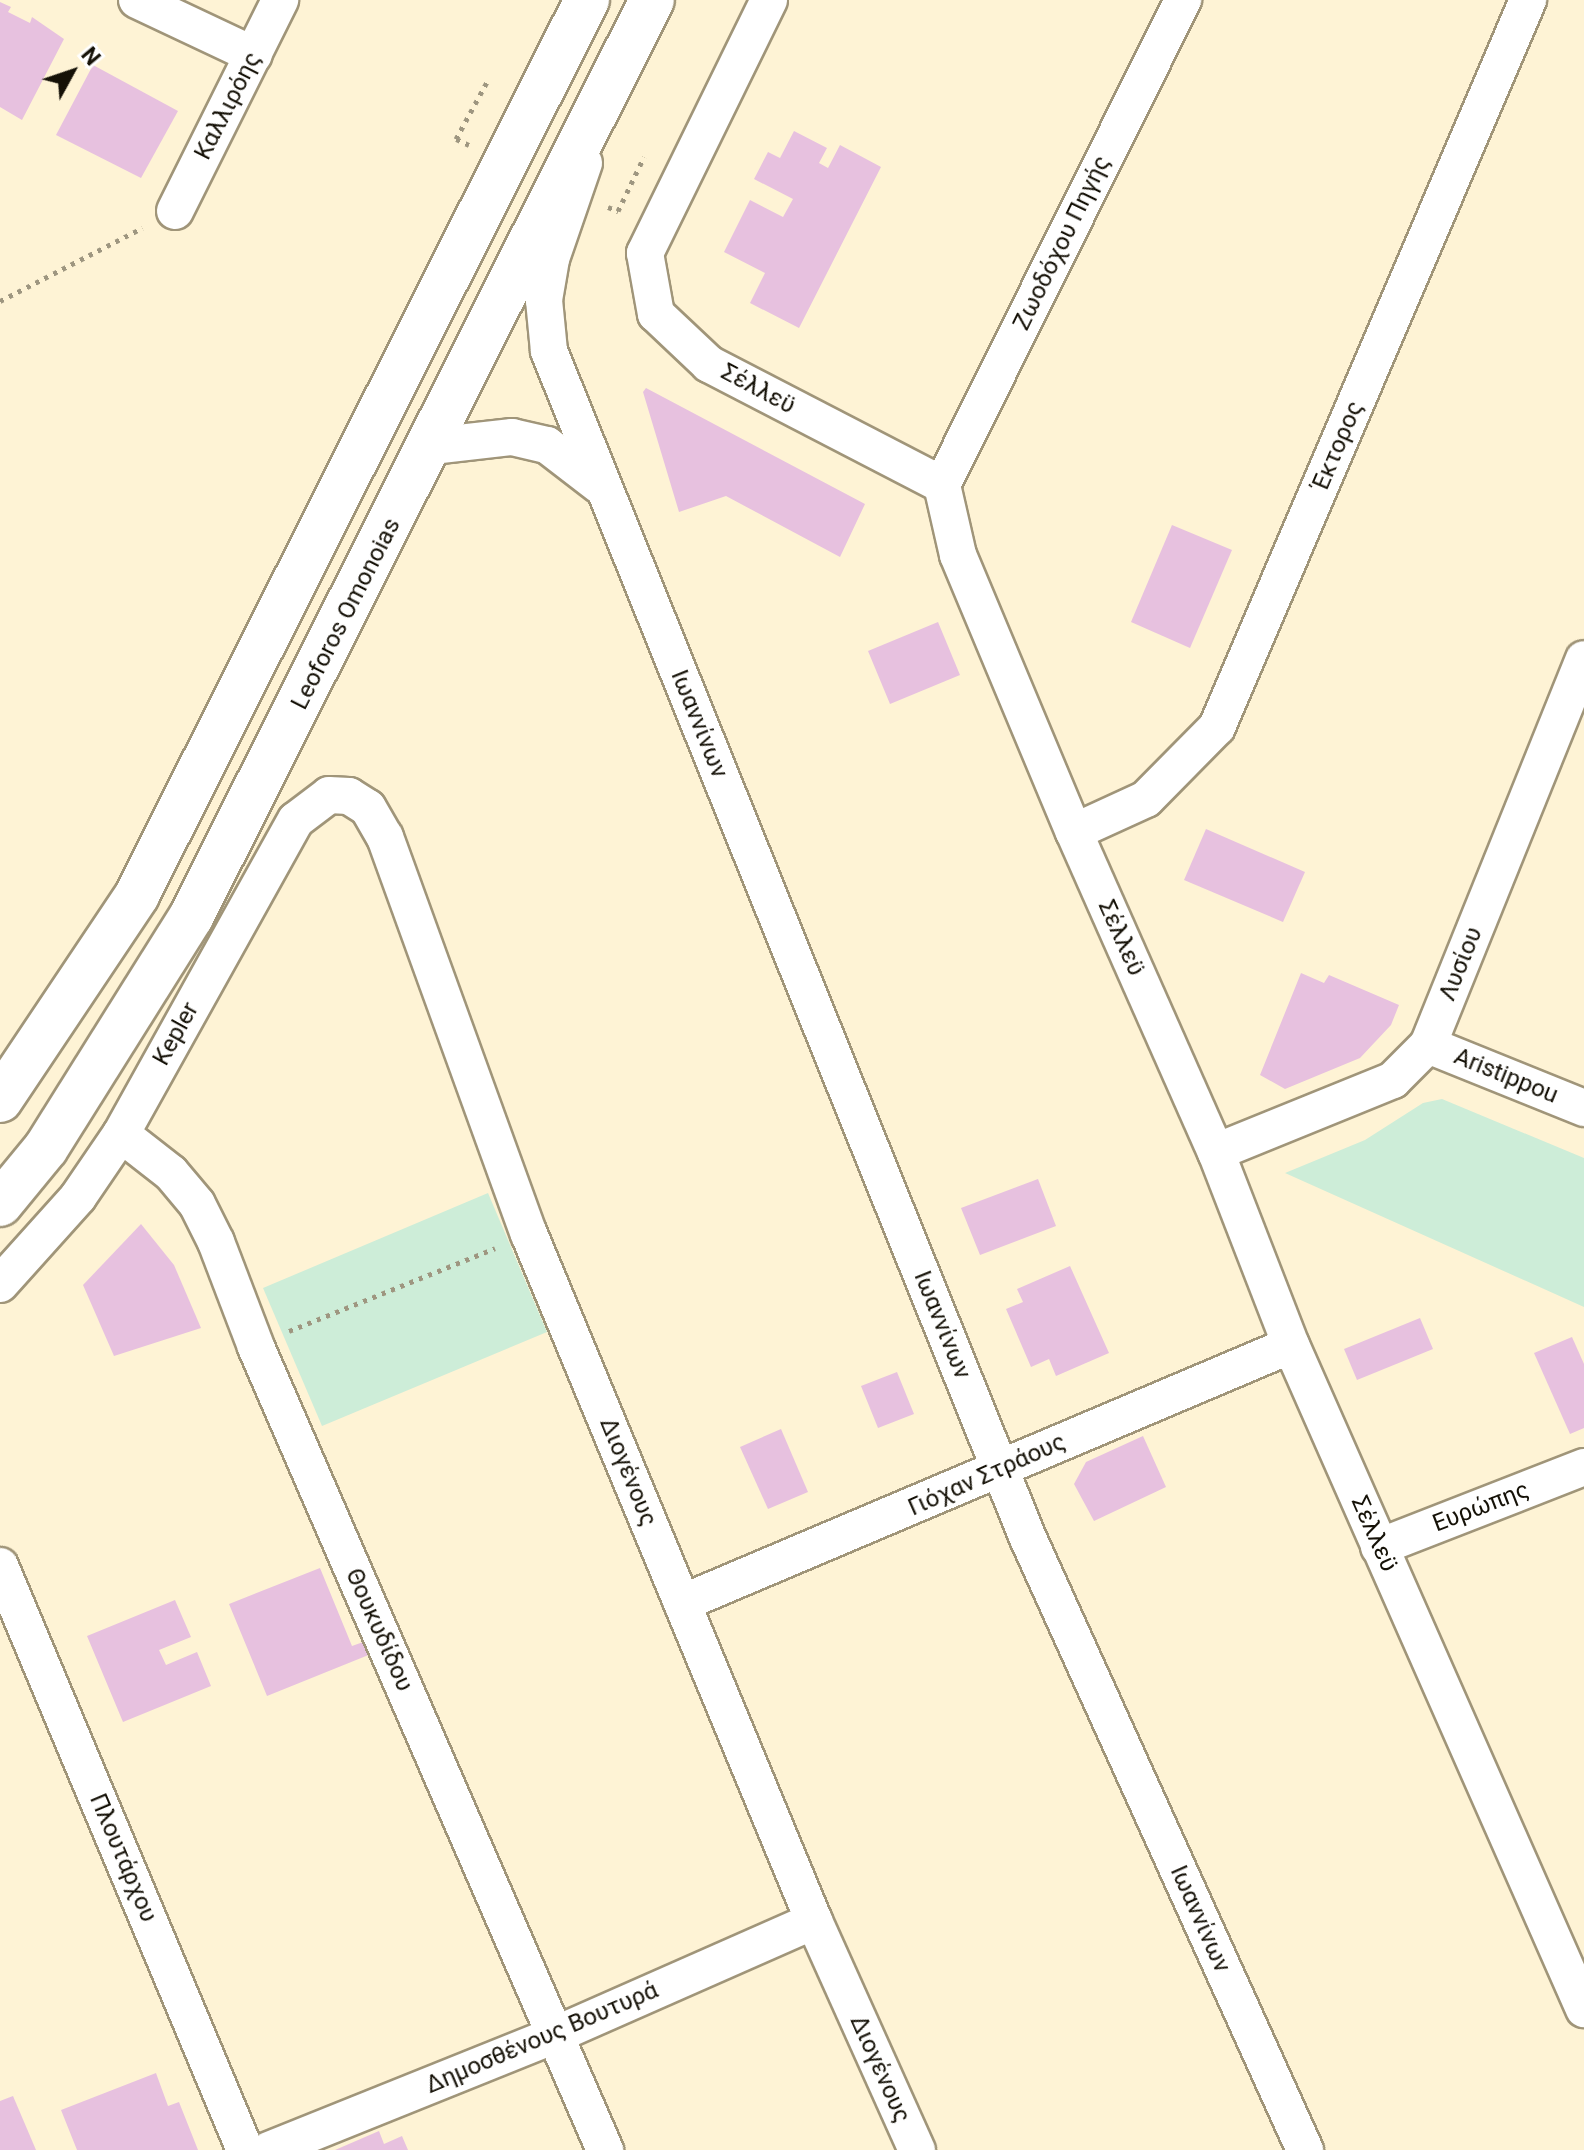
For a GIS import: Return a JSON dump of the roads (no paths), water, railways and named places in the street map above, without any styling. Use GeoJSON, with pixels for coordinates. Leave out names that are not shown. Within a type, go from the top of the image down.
{"type":"FeatureCollection","features":[{"type":"Feature","properties":{"kind":"main road"},"geometry":{"type":"LineString","coordinates":[[0,1100],[137,895],[587,0]]}},
{"type":"Feature","properties":{"kind":"main road","name":"Leoforos Omonoias"},"geometry":{"type":"LineString","coordinates":[[0,1204],[46,1148],[191,917],[432,446],[652,0]]}},
{"type":"Feature","properties":{"kind":"street"},"geometry":{"type":"LineString","coordinates":[[137,0],[254,55]]}},
{"type":"Feature","properties":{"kind":"street","name":"Καλλιρόης"},"geometry":{"type":"LineString","coordinates":[[175,211],[280,0]]}},
{"type":"Feature","properties":{"kind":"street","name":"Σέλλεϋ"},"geometry":{"type":"LineString","coordinates":[[769,0],[645,253],[656,314],[709,364],[942,485],[958,555],[1074,832],[1216,1152],[1291,1345],[1584,2009]]}},
{"type":"Feature","properties":{"kind":"street","name":"Ζωοδόχου Πηγής"},"geometry":{"type":"LineString","coordinates":[[942,485],[1183,0]]}},
{"type":"Feature","properties":{"kind":"street","name":"Έκτορος"},"geometry":{"type":"LineString","coordinates":[[1074,832],[1146,799],[1217,727],[1528,0]]}},
{"type":"Feature","properties":{"kind":"street","name":"Ιωαννίνων"},"geometry":{"type":"LineString","coordinates":[[596,111],[575,200],[551,259],[544,300],[549,351],[1000,1469],[1305,2150]]}},
{"type":"Feature","properties":{"kind":"street","name":"Ιωαννίνων"},"geometry":{"type":"LineString","coordinates":[[432,446],[512,437],[547,445],[603,489]]}},
{"type":"Feature","properties":{"kind":"street","name":"Λυσίου"},"geometry":{"type":"LineString","coordinates":[[1216,1152],[1393,1080],[1428,1045],[1584,659]]}},
{"type":"Feature","properties":{"kind":"street","name":"Kepler"},"geometry":{"type":"LineString","coordinates":[[0,1284],[78,1197],[121,1134],[296,820],[329,795],[349,796]]}},
{"type":"Feature","properties":{"kind":"street","name":"Διογένους"},"geometry":{"type":"LineString","coordinates":[[349,796],[368,808],[385,837],[529,1234],[814,1921],[917,2150]]}},
{"type":"Feature","properties":{"kind":"street","name":"Aristippou"},"geometry":{"type":"LineString","coordinates":[[1428,1045],[1584,1108]]}},
{"type":"Feature","properties":{"kind":"street","name":"Θουκυδίδου"},"geometry":{"type":"LineString","coordinates":[[121,1134],[171,1173],[197,1204],[256,1347],[605,2150]]}},
{"type":"Feature","properties":{"kind":"street","name":"Γιόχαν Στράους"},"geometry":{"type":"LineString","coordinates":[[682,1603],[1291,1345]]}},
{"type":"Feature","properties":{"kind":"street","name":"Ευρώπης"},"geometry":{"type":"LineString","coordinates":[[1379,1547],[1584,1467]]}},
{"type":"Feature","properties":{"kind":"street","name":"Πλουτάρχου"},"geometry":{"type":"LineString","coordinates":[[0,1566],[245,2150]]}},
{"type":"Feature","properties":{"kind":"street","name":"Δημοσθένους Βουτυρά"},"geometry":{"type":"LineString","coordinates":[[269,2150],[555,2035],[814,1921]]}}]}
